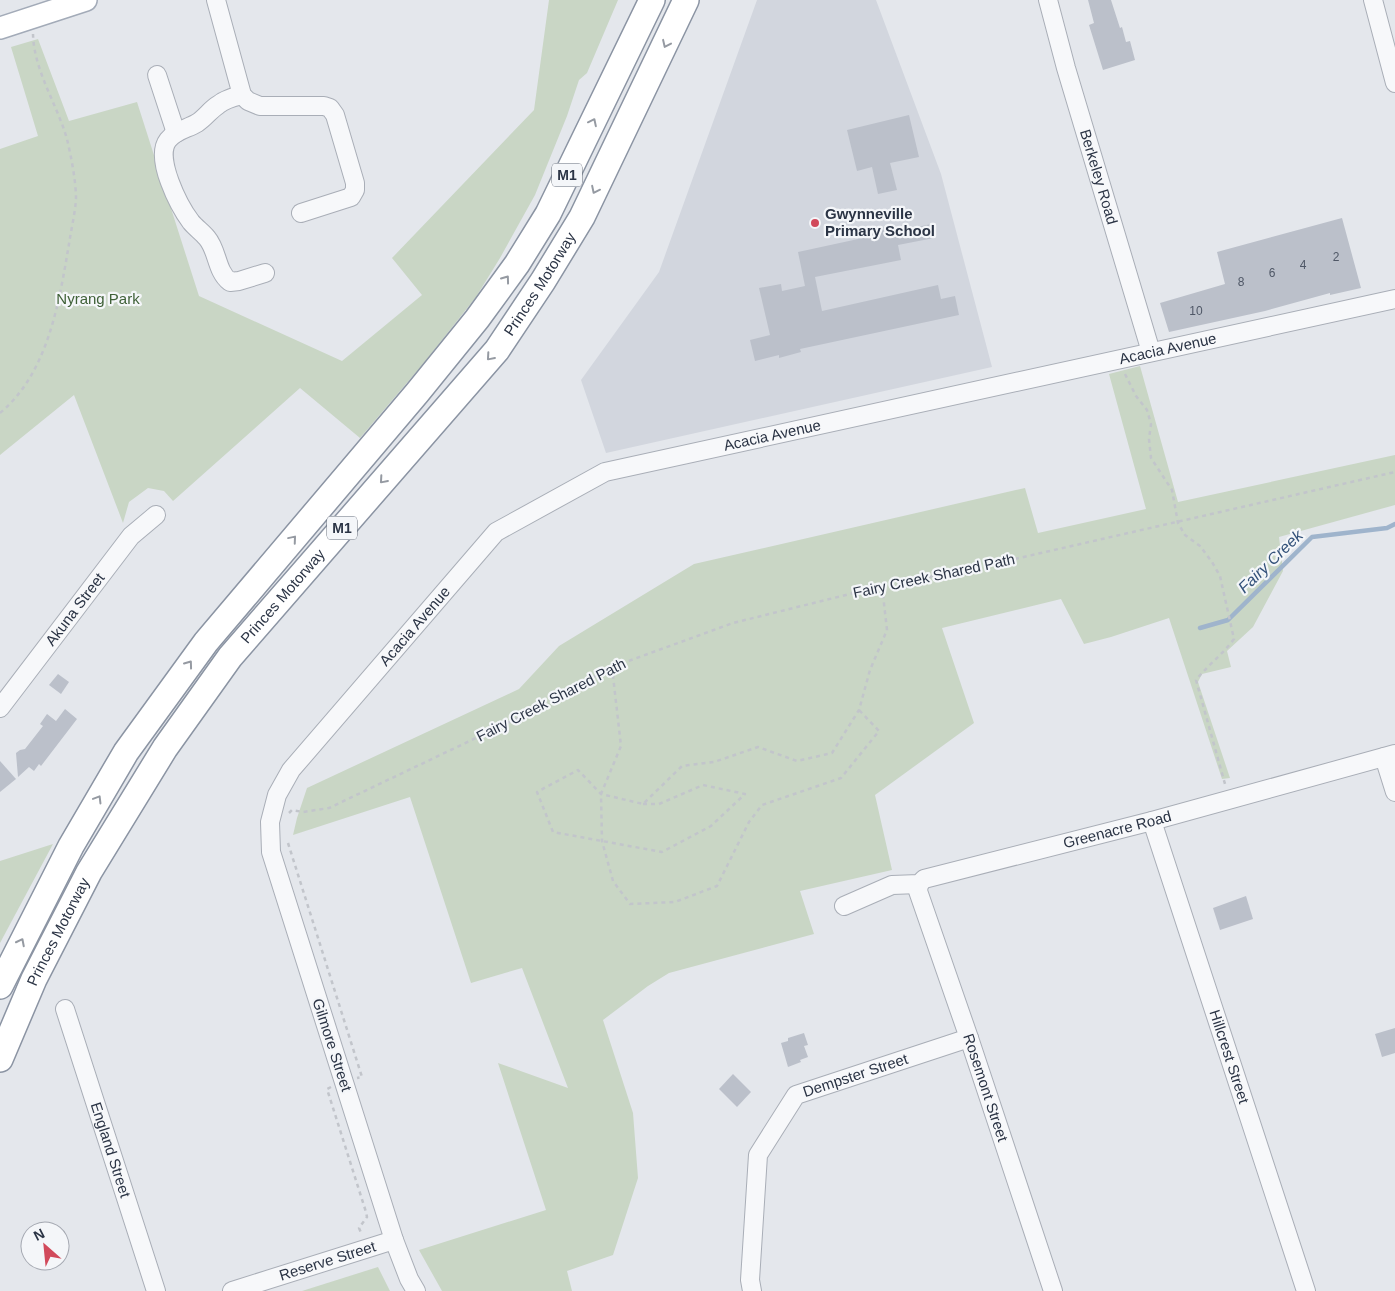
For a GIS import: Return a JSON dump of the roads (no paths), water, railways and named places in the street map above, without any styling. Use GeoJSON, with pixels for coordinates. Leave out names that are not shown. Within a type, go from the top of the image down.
{"type":"FeatureCollection","features":[{"type":"Feature","properties":{"kind":"highway","name":"Princes Motorway"},"geometry":{"type":"LineString","coordinates":[[0,1059],[34,979],[89,872],[165,748],[230,657],[497,350],[543,280],[582,217],[686,0]]}},
{"type":"Feature","properties":{"kind":"highway","name":"Princes Motorway"},"geometry":{"type":"LineString","coordinates":[[0,986],[70,846],[132,744],[206,642],[417,393],[477,319],[517,264],[548,214],[648,8]]}},
{"type":"Feature","properties":{"kind":"main road"},"geometry":{"type":"LineString","coordinates":[[0,28],[79,1]]}},
{"type":"Feature","properties":{"kind":"street"},"geometry":{"type":"LineString","coordinates":[[216,0],[242,94],[248,101],[260,106],[324,106],[330,108],[335,115],[356,183],[355,190],[351,197],[301,213]]}},
{"type":"Feature","properties":{"kind":"street","name":"Berkeley Road"},"geometry":{"type":"LineString","coordinates":[[1048,0],[1066,68],[1151,352]]}},
{"type":"Feature","properties":{"kind":"street"},"geometry":{"type":"LineString","coordinates":[[1373,0],[1395,83]]}},
{"type":"Feature","properties":{"kind":"street"},"geometry":{"type":"LineString","coordinates":[[157,75],[176,133]]}},
{"type":"Feature","properties":{"kind":"street"},"geometry":{"type":"LineString","coordinates":[[242,94],[218,104],[200,122],[176,133],[168,141],[164,148],[166,171],[183,209],[209,240],[222,276],[230,282],[265,273]]}},
{"type":"Feature","properties":{"kind":"street","name":"Acacia Avenue"},"geometry":{"type":"LineString","coordinates":[[277,795],[291,770],[496,532],[605,472],[1395,299]]}},
{"type":"Feature","properties":{"kind":"street","name":"Akuna Street"},"geometry":{"type":"LineString","coordinates":[[0,708],[131,536],[156,515]]}},
{"type":"Feature","properties":{"kind":"street"},"geometry":{"type":"LineString","coordinates":[[1389,756],[1395,792]]}},
{"type":"Feature","properties":{"kind":"street","name":"Greenacre Road"},"geometry":{"type":"LineString","coordinates":[[844,906],[892,885],[919,884],[924,879],[1152,821],[1389,756]]}},
{"type":"Feature","properties":{"kind":"street","name":"Gilmore Street"},"geometry":{"type":"LineString","coordinates":[[277,795],[270,822],[270,852],[394,1240],[409,1279],[416,1291]]}},
{"type":"Feature","properties":{"kind":"street","name":"Hillcrest Street"},"geometry":{"type":"LineString","coordinates":[[1152,821],[1306,1291]]}},
{"type":"Feature","properties":{"kind":"street","name":"Rosemont Street"},"geometry":{"type":"LineString","coordinates":[[919,884],[918,891],[969,1038],[1052,1291]]}},
{"type":"Feature","properties":{"kind":"street","name":"England Street"},"geometry":{"type":"LineString","coordinates":[[65,1009],[156,1291]]}},
{"type":"Feature","properties":{"kind":"street","name":"Dempster Street"},"geometry":{"type":"LineString","coordinates":[[752,1291],[750,1280],[758,1155],[796,1095],[969,1038]]}},
{"type":"Feature","properties":{"kind":"street","name":"Reserve Street"},"geometry":{"type":"LineString","coordinates":[[232,1291],[394,1240]]}},
{"type":"Feature","properties":{"kind":"waterway","name":"Fairy Creek"},"geometry":{"type":"LineString","coordinates":[[1200,628],[1228,620],[1312,537],[1387,528],[1395,524]]}},
{"type":"Feature","properties":{"kind":"place","name":"Gwynneville Primary School"},"geometry":{"type":"Point","coordinates":[815,223]}},
{"type":"Feature","properties":{"kind":"park label","name":"Nyrang Park"},"geometry":{"type":"Point","coordinates":[98,299]}}]}
